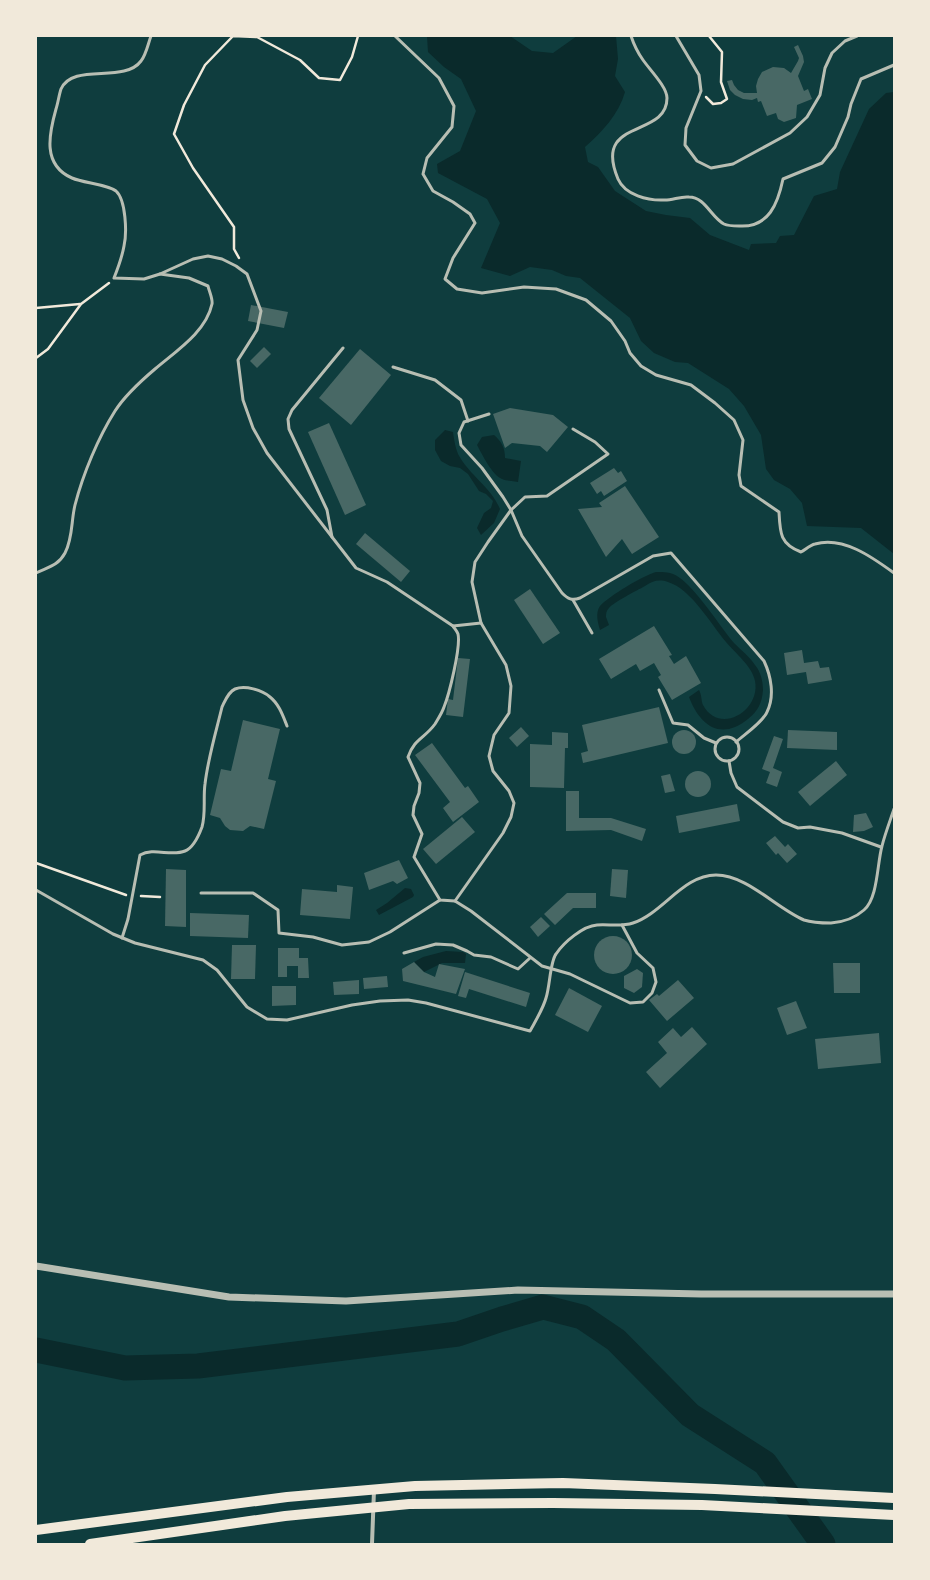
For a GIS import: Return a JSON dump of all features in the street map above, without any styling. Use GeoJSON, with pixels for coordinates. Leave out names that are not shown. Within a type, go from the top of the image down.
{"type":"FeatureCollection","features":[{"type":"Feature","properties":{"kind":"highway"},"geometry":{"type":"LineString","coordinates":[[36,1530],[287,1497],[415,1486],[563,1483],[771,1491],[894,1498]]}},
{"type":"Feature","properties":{"kind":"highway"},"geometry":{"type":"LineString","coordinates":[[90,1544],[285,1516],[409,1504],[553,1503],[702,1505],[894,1515]]}},
{"type":"Feature","properties":{"kind":"street"},"geometry":{"type":"LineString","coordinates":[[36,1266],[229,1297],[346,1302],[518,1290],[701,1294],[894,1294]]}},
{"type":"Feature","properties":{"kind":"street"},"geometry":{"type":"LineString","coordinates":[[372,1544],[374,1490]]}},
{"type":"Feature","properties":{"kind":"lane"},"geometry":{"type":"LineString","coordinates":[[151,36],[141,61],[132,69],[117,72],[90,74],[70,79],[62,88],[50,133],[49,147],[54,161],[60,170],[72,178],[116,191],[123,204],[125,224],[124,245],[114,278],[144,279],[160,274],[193,259],[208,256],[222,259],[247,274],[261,311],[257,330],[238,360],[243,400],[253,428],[267,453],[356,568],[387,582],[453,626],[458,633],[454,668],[444,707],[434,725],[411,748],[408,757],[420,783],[419,794],[414,806],[413,815],[422,834],[414,857],[440,900]]}},
{"type":"Feature","properties":{"kind":"lane"},"geometry":{"type":"LineString","coordinates":[[395,36],[439,78],[454,106],[452,127],[427,158],[423,174],[433,191],[453,202],[470,214],[475,223],[453,258],[445,279],[457,289],[482,293],[524,287],[556,289],[586,300],[611,321],[625,341],[630,353],[641,366],[656,374],[691,385],[734,420],[744,440],[739,475],[741,486],[779,512],[782,538],[791,548],[801,552],[814,544],[831,543],[857,548],[894,573]]}},
{"type":"Feature","properties":{"kind":"lane"},"geometry":{"type":"LineString","coordinates":[[631,36],[637,50],[664,88],[667,98],[661,115],[619,138],[614,145],[614,165],[618,179],[623,188],[633,194],[647,199],[665,200],[689,196],[698,199],[724,224],[736,226],[748,227],[760,223],[775,206],[783,179],[822,163],[836,147],[861,79],[894,65]]}},
{"type":"Feature","properties":{"kind":"lane"},"geometry":{"type":"LineString","coordinates":[[676,36],[699,75],[701,92],[686,128],[685,145],[696,161],[711,168],[733,164],[790,133],[807,117],[820,95],[825,68],[832,53],[845,41],[857,36]]}},
{"type":"Feature","properties":{"kind":"lane"},"geometry":{"type":"LineString","coordinates":[[36,573],[56,565],[65,553],[70,538],[75,506],[88,467],[119,404],[153,370],[179,349],[202,325],[212,303],[208,286],[189,278],[160,274]]}},
{"type":"Feature","properties":{"kind":"lane"},"geometry":{"type":"LineString","coordinates":[[332,538],[327,510],[289,429],[288,419],[297,402],[343,348]]}},
{"type":"Feature","properties":{"kind":"lane"},"geometry":{"type":"LineString","coordinates":[[393,366],[434,380],[460,400],[468,421]]}},
{"type":"Feature","properties":{"kind":"lane"},"geometry":{"type":"LineString","coordinates":[[489,414],[464,422],[459,433],[461,445],[482,468],[503,497],[522,536],[562,594],[567,598],[574,600],[653,556],[671,553],[764,661],[770,673],[771,691],[767,712],[736,742]]}},
{"type":"Feature","properties":{"kind":"lane"},"geometry":{"type":"LineString","coordinates":[[455,901],[503,833],[511,817],[514,804],[509,791],[494,771],[489,756],[494,735],[509,713],[511,686],[506,665],[481,623],[472,582],[475,562],[510,510],[525,496],[547,496],[608,454],[595,442],[573,429]]}},
{"type":"Feature","properties":{"kind":"lane"},"geometry":{"type":"LineString","coordinates":[[574,600],[592,633]]}},
{"type":"Feature","properties":{"kind":"lane"},"geometry":{"type":"LineString","coordinates":[[453,626],[481,623]]}},
{"type":"Feature","properties":{"kind":"lane"},"geometry":{"type":"LineString","coordinates":[[122,938],[128,919],[140,855],[150,852],[184,851],[190,848],[202,827],[205,811],[205,783],[222,707],[227,697],[234,690],[242,688],[261,692],[271,697],[278,706],[287,726]]}},
{"type":"Feature","properties":{"kind":"lane"},"geometry":{"type":"LineString","coordinates":[[659,690],[673,722],[688,725],[704,738],[716,743]]}},
{"type":"Feature","properties":{"kind":"lane"},"geometry":{"type":"LineString","coordinates":[[724,737],[732,738],[738,747],[737,755],[728,761],[722,760],[716,755],[714,747],[716,743],[724,737]]}},
{"type":"Feature","properties":{"kind":"lane"},"geometry":{"type":"LineString","coordinates":[[728,761],[737,787],[783,822],[798,828],[810,827],[842,833],[882,847]]}},
{"type":"Feature","properties":{"kind":"lane"},"geometry":{"type":"LineString","coordinates":[[36,890],[122,938],[143,946],[204,960],[217,970],[247,1007],[266,1019],[287,1020],[352,1005],[380,1001],[408,1000],[426,1003],[530,1030],[546,998],[551,980],[552,962],[556,954],[585,928],[596,925],[622,925],[634,922],[651,914],[688,884],[705,877],[715,875],[728,876],[742,882],[804,920],[820,923],[836,923],[850,919],[866,909],[874,891],[882,847],[894,809]]}},
{"type":"Feature","properties":{"kind":"lane"},"geometry":{"type":"LineString","coordinates":[[201,894],[253,893],[278,910],[279,933],[313,937],[342,944],[369,942],[390,932],[440,900],[455,901],[471,911],[542,966],[570,974],[630,1003],[643,1002],[652,993],[656,982],[653,968],[637,953],[622,925]]}},
{"type":"Feature","properties":{"kind":"lane"},"geometry":{"type":"LineString","coordinates":[[404,953],[436,944],[453,945],[474,955],[491,957],[518,969],[530,958]]}},
{"type":"Feature","properties":{"kind":"path"},"geometry":{"type":"LineString","coordinates":[[247,274],[234,249],[234,227],[193,168],[174,134],[184,105],[205,65],[233,36],[257,37],[300,60],[319,78],[340,80],[352,57],[358,36]]}},
{"type":"Feature","properties":{"kind":"path"},"geometry":{"type":"LineString","coordinates":[[701,92],[713,104],[721,103],[727,99],[721,82],[722,52],[709,36]]}},
{"type":"Feature","properties":{"kind":"path"},"geometry":{"type":"LineString","coordinates":[[36,358],[48,349],[81,304],[114,278]]}},
{"type":"Feature","properties":{"kind":"path"},"geometry":{"type":"LineString","coordinates":[[36,308],[81,304]]}},
{"type":"Feature","properties":{"kind":"path"},"geometry":{"type":"LineString","coordinates":[[36,863],[126,896],[160,896]]}},
{"type":"Feature","properties":{"kind":"water"},"geometry":{"type":"Polygon","coordinates":[[[427,36],[510,36],[532,51],[553,53],[577,36],[616,36],[618,59],[615,76],[625,92],[619,108],[609,122],[585,147],[588,162],[598,167],[615,191],[646,211],[690,218],[710,235],[749,250],[751,244],[776,243],[780,236],[794,235],[814,196],[837,189],[840,172],[869,109],[886,93],[894,92],[894,554],[861,528],[807,526],[802,503],[790,489],[774,480],[766,469],[761,435],[744,406],[729,389],[688,363],[675,362],[654,353],[641,341],[630,318],[580,278],[566,276],[552,270],[530,267],[510,276],[481,268],[500,223],[487,199],[438,173],[437,164],[460,151],[476,111],[461,79],[444,67],[428,52],[427,36]]]}},
{"type":"Feature","properties":{"kind":"water"},"geometry":{"type":"Polygon","coordinates":[[[445,430],[453,432],[458,454],[468,468],[486,487],[500,509],[494,523],[481,535],[477,528],[484,513],[491,508],[493,501],[486,494],[479,491],[468,474],[460,468],[450,466],[441,461],[435,450],[435,440],[445,430]]]}},
{"type":"Feature","properties":{"kind":"water"},"geometry":{"type":"Polygon","coordinates":[[[494,435],[502,445],[505,458],[521,461],[518,482],[504,480],[498,477],[488,464],[477,445],[482,437],[494,435]]]}},
{"type":"Feature","properties":{"kind":"water"},"geometry":{"type":"Polygon","coordinates":[[[656,572],[665,572],[677,576],[692,589],[734,643],[750,659],[759,671],[763,687],[760,703],[757,710],[738,726],[729,729],[720,729],[705,723],[699,716],[689,697],[699,690],[703,705],[710,714],[719,718],[729,719],[738,716],[746,710],[752,701],[755,692],[755,681],[751,670],[726,642],[693,599],[685,592],[665,581],[650,583],[615,603],[608,609],[606,612],[606,617],[609,625],[600,630],[597,615],[600,606],[627,586],[656,572]]]}},
{"type":"Feature","properties":{"kind":"water"},"geometry":{"type":"Polygon","coordinates":[[[405,888],[411,889],[414,895],[413,897],[379,915],[376,910],[405,888]]]}},
{"type":"Feature","properties":{"kind":"water"},"geometry":{"type":"Polygon","coordinates":[[[446,951],[463,952],[466,954],[465,963],[442,963],[424,972],[414,962],[423,957],[446,951]]]}},
{"type":"Feature","properties":{"kind":"building"},"geometry":{"type":"Polygon","coordinates":[[[798,45],[804,62],[798,76],[804,91],[808,89],[812,99],[797,105],[796,118],[784,122],[778,119],[776,113],[767,116],[761,101],[758,102],[757,98],[752,100],[743,99],[735,95],[730,90],[727,81],[732,80],[738,90],[744,93],[757,93],[756,86],[762,72],[773,67],[784,68],[791,73],[799,58],[794,47],[798,45]]]}},
{"type":"Feature","properties":{"kind":"building"},"geometry":{"type":"Polygon","coordinates":[[[251,305],[288,312],[284,328],[248,321],[251,305]]]}},
{"type":"Feature","properties":{"kind":"building"},"geometry":{"type":"Polygon","coordinates":[[[264,347],[271,354],[257,368],[250,361],[264,347]]]}},
{"type":"Feature","properties":{"kind":"building"},"geometry":{"type":"Polygon","coordinates":[[[360,349],[391,375],[351,425],[319,398],[360,349]]]}},
{"type":"Feature","properties":{"kind":"building"},"geometry":{"type":"Polygon","coordinates":[[[510,408],[553,415],[568,427],[547,452],[540,446],[512,443],[505,448],[493,414],[510,408]]]}},
{"type":"Feature","properties":{"kind":"building"},"geometry":{"type":"Polygon","coordinates":[[[329,423],[366,505],[345,515],[308,432],[329,423]]]}},
{"type":"Feature","properties":{"kind":"building"},"geometry":{"type":"Polygon","coordinates":[[[614,468],[618,473],[621,471],[627,481],[604,496],[601,491],[597,494],[590,483],[614,468]]]}},
{"type":"Feature","properties":{"kind":"building"},"geometry":{"type":"Polygon","coordinates":[[[625,486],[659,537],[632,554],[622,539],[606,557],[578,509],[602,507],[599,503],[625,486]]]}},
{"type":"Feature","properties":{"kind":"building"},"geometry":{"type":"Polygon","coordinates":[[[365,533],[410,571],[401,582],[356,544],[365,533]]]}},
{"type":"Feature","properties":{"kind":"building"},"geometry":{"type":"Polygon","coordinates":[[[530,589],[560,633],[543,644],[514,600],[530,589]]]}},
{"type":"Feature","properties":{"kind":"building"},"geometry":{"type":"Polygon","coordinates":[[[654,626],[672,655],[669,656],[674,664],[686,656],[701,683],[672,700],[658,677],[661,675],[654,663],[640,671],[636,664],[611,679],[599,659],[654,626]]]}},
{"type":"Feature","properties":{"kind":"building"},"geometry":{"type":"Polygon","coordinates":[[[802,650],[804,663],[818,661],[820,668],[829,667],[832,680],[808,684],[806,672],[787,675],[784,653],[802,650]]]}},
{"type":"Feature","properties":{"kind":"building"},"geometry":{"type":"Polygon","coordinates":[[[458,658],[470,659],[463,717],[446,715],[448,699],[453,700],[458,658]]]}},
{"type":"Feature","properties":{"kind":"building"},"geometry":{"type":"Polygon","coordinates":[[[659,707],[668,743],[583,763],[581,753],[588,751],[582,725],[659,707]]]}},
{"type":"Feature","properties":{"kind":"building"},"geometry":{"type":"Polygon","coordinates":[[[243,720],[280,729],[268,779],[276,781],[264,829],[250,826],[243,831],[230,830],[225,826],[220,818],[210,815],[221,769],[231,771],[243,720]]]}},
{"type":"Feature","properties":{"kind":"building"},"geometry":{"type":"Polygon","coordinates":[[[521,727],[529,736],[517,747],[509,738],[521,727]]]}},
{"type":"Feature","properties":{"kind":"building"},"geometry":{"type":"Polygon","coordinates":[[[684,730],[689,731],[695,737],[695,747],[689,753],[684,754],[679,753],[673,747],[672,742],[673,737],[679,731],[684,730]]]}},
{"type":"Feature","properties":{"kind":"building"},"geometry":{"type":"Polygon","coordinates":[[[788,730],[837,732],[837,750],[787,748],[788,730]]]}},
{"type":"Feature","properties":{"kind":"building"},"geometry":{"type":"Polygon","coordinates":[[[552,732],[568,733],[568,748],[565,748],[564,788],[530,787],[530,744],[552,745],[552,732]]]}},
{"type":"Feature","properties":{"kind":"building"},"geometry":{"type":"Polygon","coordinates":[[[774,736],[783,739],[773,768],[782,772],[777,787],[766,783],[770,772],[762,769],[774,736]]]}},
{"type":"Feature","properties":{"kind":"building"},"geometry":{"type":"Polygon","coordinates":[[[432,743],[465,788],[468,786],[479,802],[453,822],[443,808],[450,802],[415,755],[432,743]]]}},
{"type":"Feature","properties":{"kind":"building"},"geometry":{"type":"Polygon","coordinates":[[[836,761],[847,775],[810,806],[798,792],[836,761]]]}},
{"type":"Feature","properties":{"kind":"building"},"geometry":{"type":"Polygon","coordinates":[[[698,771],[708,774],[711,784],[708,794],[698,797],[688,794],[685,784],[688,774],[698,771]]]}},
{"type":"Feature","properties":{"kind":"building"},"geometry":{"type":"Polygon","coordinates":[[[670,774],[675,791],[665,793],[661,776],[670,774]]]}},
{"type":"Feature","properties":{"kind":"building"},"geometry":{"type":"Polygon","coordinates":[[[566,791],[579,791],[579,818],[611,818],[646,829],[642,841],[611,830],[566,831],[566,791]]]}},
{"type":"Feature","properties":{"kind":"building"},"geometry":{"type":"Polygon","coordinates":[[[737,804],[740,821],[679,833],[676,816],[737,804]]]}},
{"type":"Feature","properties":{"kind":"building"},"geometry":{"type":"Polygon","coordinates":[[[866,813],[873,827],[864,831],[853,832],[854,815],[866,813]]]}},
{"type":"Feature","properties":{"kind":"building"},"geometry":{"type":"Polygon","coordinates":[[[462,817],[475,832],[436,864],[423,849],[462,817]]]}},
{"type":"Feature","properties":{"kind":"building"},"geometry":{"type":"Polygon","coordinates":[[[775,836],[785,847],[788,844],[797,854],[787,863],[778,853],[776,855],[766,843],[775,836]]]}},
{"type":"Feature","properties":{"kind":"building"},"geometry":{"type":"Polygon","coordinates":[[[399,860],[408,878],[397,884],[393,881],[369,890],[364,873],[399,860]]]}},
{"type":"Feature","properties":{"kind":"building"},"geometry":{"type":"Polygon","coordinates":[[[166,869],[186,870],[186,927],[165,926],[166,869]]]}},
{"type":"Feature","properties":{"kind":"building"},"geometry":{"type":"Polygon","coordinates":[[[612,869],[628,870],[626,898],[610,896],[612,869]]]}},
{"type":"Feature","properties":{"kind":"building"},"geometry":{"type":"Polygon","coordinates":[[[337,885],[353,887],[350,919],[300,915],[302,889],[337,892],[337,885]]]}},
{"type":"Feature","properties":{"kind":"building"},"geometry":{"type":"Polygon","coordinates":[[[567,893],[596,893],[596,908],[573,908],[555,925],[544,914],[567,893]]]}},
{"type":"Feature","properties":{"kind":"building"},"geometry":{"type":"Polygon","coordinates":[[[190,913],[249,915],[248,938],[190,936],[190,913]]]}},
{"type":"Feature","properties":{"kind":"building"},"geometry":{"type":"Polygon","coordinates":[[[541,917],[550,926],[538,937],[530,927],[541,917]]]}},
{"type":"Feature","properties":{"kind":"building"},"geometry":{"type":"Polygon","coordinates":[[[609,936],[617,936],[627,941],[631,948],[631,962],[627,969],[617,974],[609,974],[599,969],[597,966],[594,959],[594,951],[599,941],[602,939],[609,936]]]}},
{"type":"Feature","properties":{"kind":"building"},"geometry":{"type":"Polygon","coordinates":[[[232,945],[256,945],[255,979],[231,979],[232,945]]]}},
{"type":"Feature","properties":{"kind":"building"},"geometry":{"type":"Polygon","coordinates":[[[278,948],[299,948],[299,958],[308,958],[309,978],[298,978],[298,966],[287,966],[287,977],[278,977],[278,948]]]}},
{"type":"Feature","properties":{"kind":"building"},"geometry":{"type":"Polygon","coordinates":[[[414,962],[424,972],[435,977],[439,964],[465,969],[456,994],[403,981],[402,969],[414,962]]]}},
{"type":"Feature","properties":{"kind":"building"},"geometry":{"type":"Polygon","coordinates":[[[833,963],[860,963],[860,993],[834,993],[833,963]]]}},
{"type":"Feature","properties":{"kind":"building"},"geometry":{"type":"Polygon","coordinates":[[[637,969],[643,973],[642,987],[634,993],[624,988],[624,976],[637,969]]]}},
{"type":"Feature","properties":{"kind":"building"},"geometry":{"type":"Polygon","coordinates":[[[465,972],[530,993],[526,1007],[469,989],[466,998],[458,996],[465,972]]]}},
{"type":"Feature","properties":{"kind":"building"},"geometry":{"type":"Polygon","coordinates":[[[387,976],[388,987],[364,989],[363,978],[387,976]]]}},
{"type":"Feature","properties":{"kind":"building"},"geometry":{"type":"Polygon","coordinates":[[[359,980],[359,994],[334,995],[333,982],[359,980]]]}},
{"type":"Feature","properties":{"kind":"building"},"geometry":{"type":"Polygon","coordinates":[[[678,980],[694,998],[667,1021],[649,1000],[657,994],[659,996],[678,980]]]}},
{"type":"Feature","properties":{"kind":"building"},"geometry":{"type":"Polygon","coordinates":[[[272,986],[296,986],[296,1005],[272,1006],[272,986]]]}},
{"type":"Feature","properties":{"kind":"building"},"geometry":{"type":"Polygon","coordinates":[[[569,988],[602,1006],[588,1032],[555,1015],[569,988]]]}},
{"type":"Feature","properties":{"kind":"building"},"geometry":{"type":"Polygon","coordinates":[[[796,1001],[807,1028],[787,1035],[777,1008],[796,1001]]]}},
{"type":"Feature","properties":{"kind":"building"},"geometry":{"type":"Polygon","coordinates":[[[692,1027],[707,1044],[660,1088],[646,1072],[667,1053],[658,1042],[673,1028],[681,1037],[692,1027]]]}},
{"type":"Feature","properties":{"kind":"building"},"geometry":{"type":"Polygon","coordinates":[[[879,1033],[881,1063],[818,1069],[815,1039],[879,1033]]]}},
{"type":"Feature","properties":{"kind":"waterway"},"geometry":{"type":"LineString","coordinates":[[36,1350],[125,1368],[198,1366],[458,1334],[543,1307],[582,1317],[616,1340],[690,1415],[765,1463],[823,1544]]}}]}
